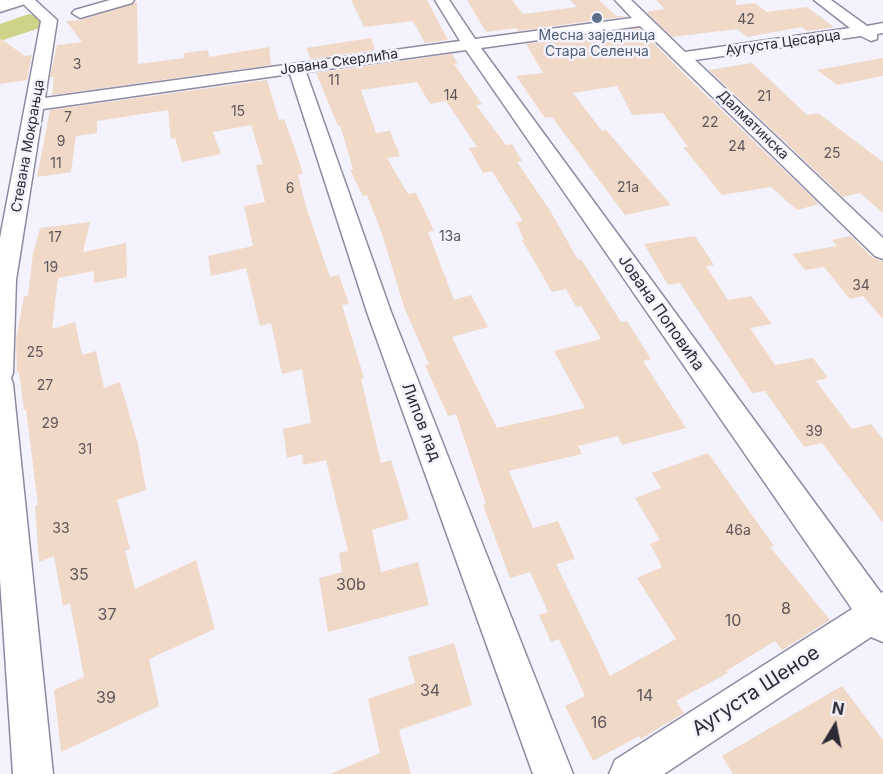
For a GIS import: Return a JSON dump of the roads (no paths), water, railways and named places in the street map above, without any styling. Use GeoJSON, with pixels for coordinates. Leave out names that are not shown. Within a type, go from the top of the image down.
{"type":"FeatureCollection","features":[{"type":"Feature","properties":{"kind":"main road"},"geometry":{"type":"LineString","coordinates":[[0,6],[19,0]]}},
{"type":"Feature","properties":{"kind":"street","name":"Стевана Мокрањца"},"geometry":{"type":"LineString","coordinates":[[0,373],[4,280],[37,104],[49,20],[26,0]]}},
{"type":"Feature","properties":{"kind":"street"},"geometry":{"type":"LineString","coordinates":[[80,13],[126,0]]}},
{"type":"Feature","properties":{"kind":"street","name":"Јована Поповића"},"geometry":{"type":"LineString","coordinates":[[442,0],[470,44],[880,616]]}},
{"type":"Feature","properties":{"kind":"street","name":"Далматинска"},"geometry":{"type":"LineString","coordinates":[[622,0],[883,251]]}},
{"type":"Feature","properties":{"kind":"street"},"geometry":{"type":"LineString","coordinates":[[821,0],[883,44]]}},
{"type":"Feature","properties":{"kind":"street","name":"Јована Скерлића"},"geometry":{"type":"LineString","coordinates":[[37,104],[642,21]]}},
{"type":"Feature","properties":{"kind":"street","name":"Аугуста Цесарца"},"geometry":{"type":"LineString","coordinates":[[683,57],[883,28]]}},
{"type":"Feature","properties":{"kind":"street","name":"Липов лад"},"geometry":{"type":"LineString","coordinates":[[296,68],[379,312],[553,774]]}},
{"type":"Feature","properties":{"kind":"street"},"geometry":{"type":"LineString","coordinates":[[0,384],[33,774]]}},
{"type":"Feature","properties":{"kind":"street","name":"Аугуста Шеное"},"geometry":{"type":"LineString","coordinates":[[629,774],[880,616]]}},
{"type":"Feature","properties":{"kind":"place","name":"Месна заједница Стара Селенча"},"geometry":{"type":"Point","coordinates":[597,18]}}]}
